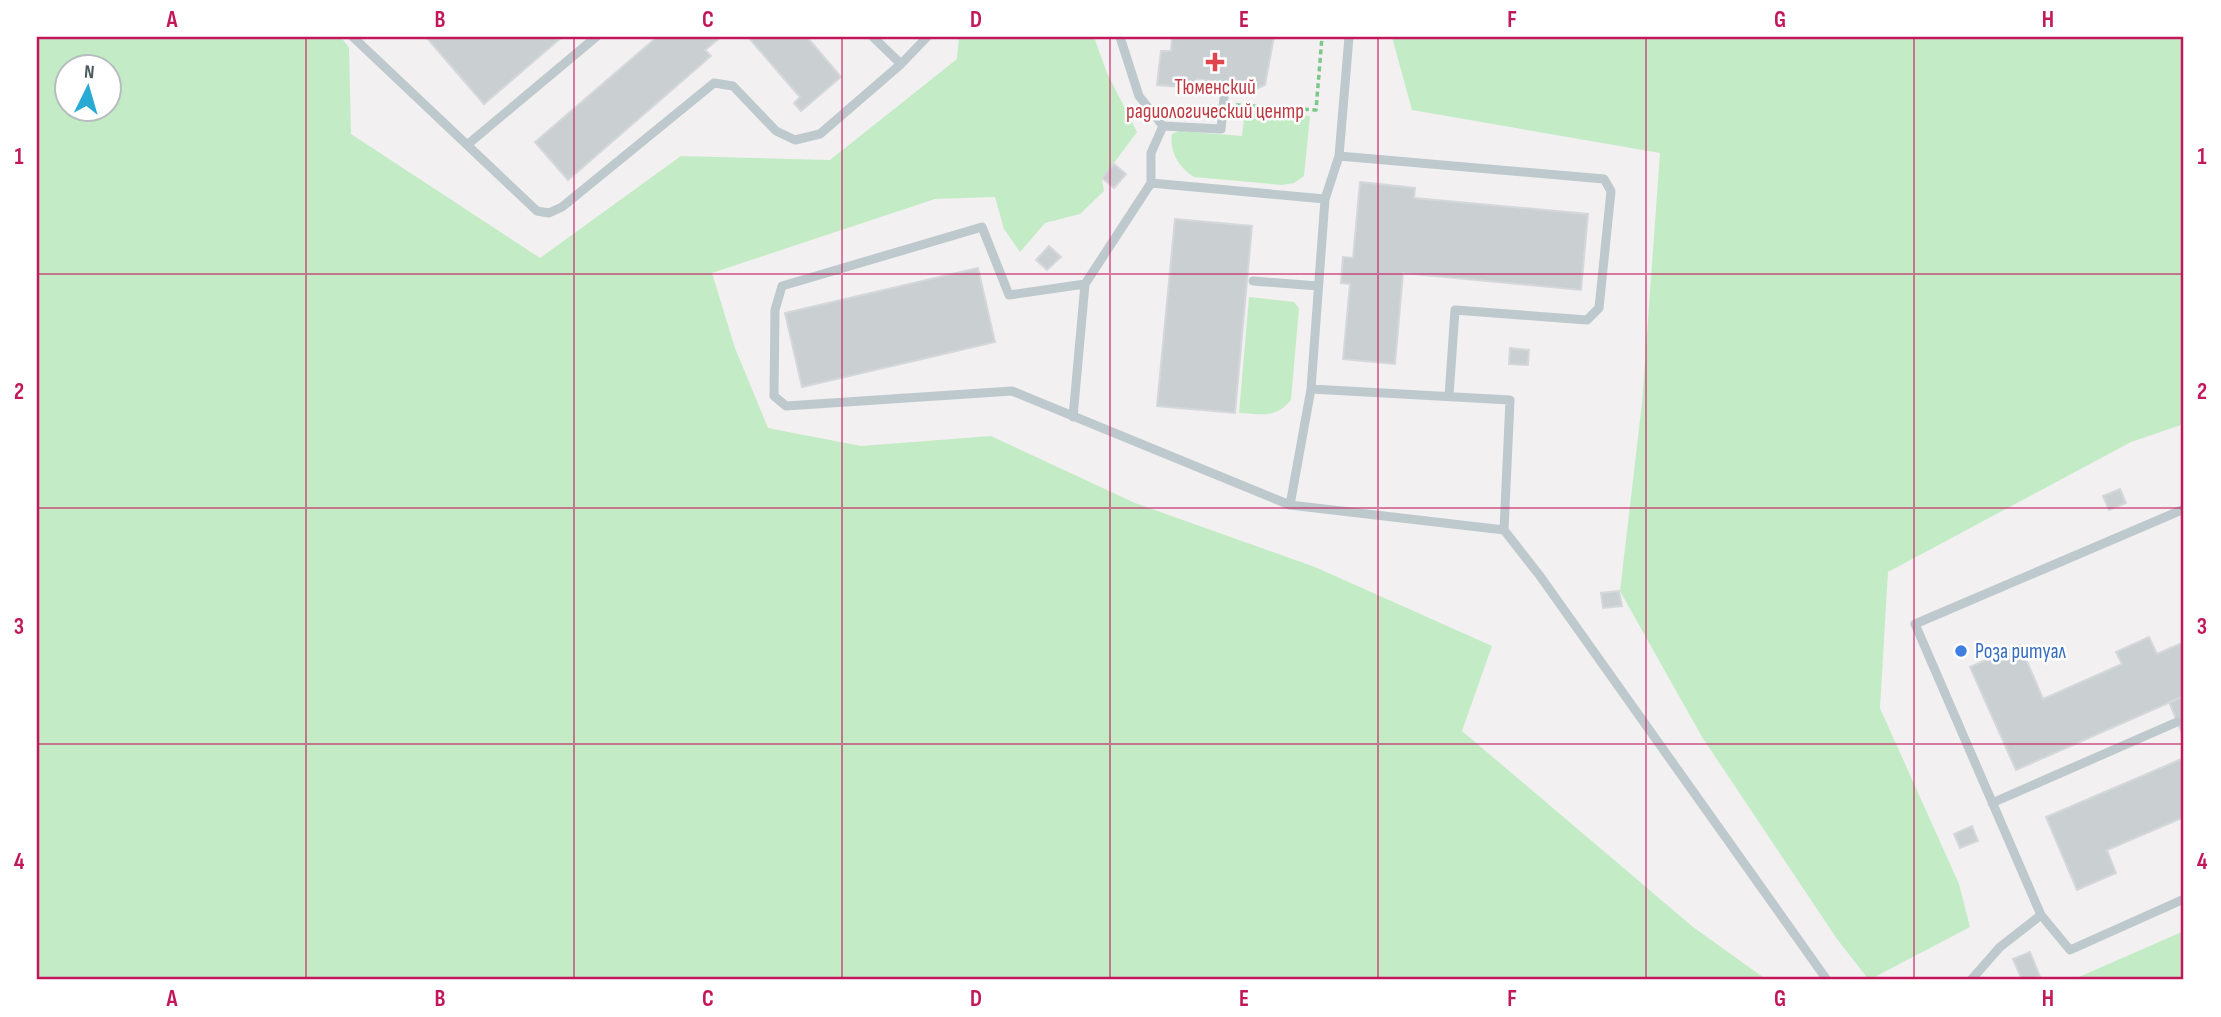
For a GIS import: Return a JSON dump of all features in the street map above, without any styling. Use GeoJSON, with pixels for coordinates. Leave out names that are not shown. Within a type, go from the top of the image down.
{"type":"FeatureCollection","features":[{"type":"Feature","properties":{"kind":"lane"},"geometry":{"type":"LineString","coordinates":[[353,37],[537,211],[549,213],[562,207],[715,83],[733,86],[776,131],[795,140],[820,134],[928,37]]}},
{"type":"Feature","properties":{"kind":"lane"},"geometry":{"type":"LineString","coordinates":[[467,145],[596,37]]}},
{"type":"Feature","properties":{"kind":"lane"},"geometry":{"type":"LineString","coordinates":[[873,37],[901,64]]}},
{"type":"Feature","properties":{"kind":"lane"},"geometry":{"type":"LineString","coordinates":[[1121,37],[1139,96],[1163,126],[1221,129],[1224,101]]}},
{"type":"Feature","properties":{"kind":"lane"},"geometry":{"type":"LineString","coordinates":[[1290,505],[1311,388],[1325,199],[1339,156],[1349,37]]}},
{"type":"Feature","properties":{"kind":"lane"},"geometry":{"type":"LineString","coordinates":[[1073,417],[1085,284],[1151,183],[1151,153],[1163,126]]}},
{"type":"Feature","properties":{"kind":"lane"},"geometry":{"type":"LineString","coordinates":[[1339,156],[1604,179],[1611,191],[1599,307],[1587,320],[1455,310],[1449,396]]}},
{"type":"Feature","properties":{"kind":"lane"},"geometry":{"type":"LineString","coordinates":[[1151,183],[1325,199]]}},
{"type":"Feature","properties":{"kind":"lane"},"geometry":{"type":"LineString","coordinates":[[1085,284],[1009,295],[982,228],[782,286],[775,310],[774,396],[786,406],[1012,391],[1290,505],[1504,530]]}},
{"type":"Feature","properties":{"kind":"lane"},"geometry":{"type":"LineString","coordinates":[[1253,281],[1318,286]]}},
{"type":"Feature","properties":{"kind":"lane"},"geometry":{"type":"LineString","coordinates":[[1311,388],[1510,400],[1504,530],[1540,576],[1827,980]]}},
{"type":"Feature","properties":{"kind":"lane"},"geometry":{"type":"LineString","coordinates":[[2184,509],[1915,624],[2040,915],[2070,950],[2184,899]]}},
{"type":"Feature","properties":{"kind":"lane"},"geometry":{"type":"LineString","coordinates":[[1992,803],[2177,722]]}},
{"type":"Feature","properties":{"kind":"lane"},"geometry":{"type":"LineString","coordinates":[[1971,980],[2000,947],[2040,915]]}},
{"type":"Feature","properties":{"kind":"path"},"geometry":{"type":"LineString","coordinates":[[1224,101],[1315,110],[1322,37]]}},
{"type":"Feature","properties":{"kind":"green space"},"geometry":{"type":"Polygon","coordinates":[[[37,37],[341,37],[349,48],[351,134],[540,258],[681,156],[830,160],[957,59],[959,37],[1094,37],[1107,73],[1137,132],[1102,179],[1104,191],[1080,214],[1045,223],[1020,252],[1004,229],[995,197],[935,199],[712,273],[735,348],[768,428],[861,446],[991,436],[1135,503],[1315,567],[1492,646],[1462,731],[1693,927],[1767,980],[37,980],[37,37]]]}},
{"type":"Feature","properties":{"kind":"green space"},"geometry":{"type":"Polygon","coordinates":[[[1392,37],[2184,37],[2184,424],[2131,442],[1888,572],[1880,708],[1959,884],[1970,927],[1869,980],[1837,939],[1702,737],[1620,591],[1642,403],[1660,153],[1412,110],[1392,37]]]}},
{"type":"Feature","properties":{"kind":"green space"},"geometry":{"type":"Polygon","coordinates":[[[1245,110],[1310,116],[1304,176],[1294,183],[1282,185],[1194,177],[1184,169],[1176,159],[1172,134],[1179,131],[1242,136],[1245,110]]]}},
{"type":"Feature","properties":{"kind":"green space"},"geometry":{"type":"Polygon","coordinates":[[[1249,297],[1294,302],[1299,308],[1291,400],[1274,413],[1239,413],[1249,297]]]}},
{"type":"Feature","properties":{"kind":"green space"},"geometry":{"type":"Polygon","coordinates":[[[2184,931],[2184,980],[2072,980],[2184,931]]]}},
{"type":"Feature","properties":{"kind":"building"},"geometry":{"type":"Polygon","coordinates":[[[426,37],[562,37],[484,104],[426,37]]]}},
{"type":"Feature","properties":{"kind":"building"},"geometry":{"type":"Polygon","coordinates":[[[657,37],[721,37],[705,50],[711,56],[568,180],[535,142],[657,37]]]}},
{"type":"Feature","properties":{"kind":"building"},"geometry":{"type":"Polygon","coordinates":[[[748,37],[807,37],[841,77],[801,111],[794,103],[800,97],[748,37]]]}},
{"type":"Feature","properties":{"kind":"building","name":"Тюменский радиологический центр"},"geometry":{"type":"Polygon","coordinates":[[[1172,37],[1274,37],[1265,85],[1249,92],[1229,92],[1212,87],[1213,81],[1197,79],[1196,88],[1157,85],[1161,51],[1171,51],[1172,37]]]}},
{"type":"Feature","properties":{"kind":"building"},"geometry":{"type":"Polygon","coordinates":[[[1114,164],[1126,174],[1114,188],[1102,178],[1114,164]]]}},
{"type":"Feature","properties":{"kind":"building"},"geometry":{"type":"Polygon","coordinates":[[[1360,182],[1415,188],[1414,198],[1588,214],[1581,290],[1403,273],[1395,364],[1343,359],[1350,284],[1341,283],[1343,257],[1353,258],[1360,182]]]}},
{"type":"Feature","properties":{"kind":"building"},"geometry":{"type":"Polygon","coordinates":[[[1175,219],[1252,226],[1235,413],[1157,406],[1175,219]]]}},
{"type":"Feature","properties":{"kind":"building"},"geometry":{"type":"Polygon","coordinates":[[[1049,246],[1061,257],[1047,270],[1036,260],[1049,246]]]}},
{"type":"Feature","properties":{"kind":"building"},"geometry":{"type":"Polygon","coordinates":[[[978,268],[995,342],[802,387],[785,313],[978,268]]]}},
{"type":"Feature","properties":{"kind":"building"},"geometry":{"type":"Polygon","coordinates":[[[1510,348],[1529,350],[1528,365],[1509,364],[1510,348]]]}},
{"type":"Feature","properties":{"kind":"building"},"geometry":{"type":"Polygon","coordinates":[[[2120,489],[2126,503],[2109,510],[2103,496],[2120,489]]]}},
{"type":"Feature","properties":{"kind":"building"},"geometry":{"type":"Polygon","coordinates":[[[1619,591],[1622,606],[1603,608],[1601,593],[1619,591]]]}},
{"type":"Feature","properties":{"kind":"building"},"geometry":{"type":"Polygon","coordinates":[[[2149,637],[2157,654],[2184,642],[2184,696],[2016,770],[1970,667],[2020,645],[2043,699],[2122,664],[2116,652],[2149,637]]]}},
{"type":"Feature","properties":{"kind":"building"},"geometry":{"type":"Polygon","coordinates":[[[2184,696],[2184,738],[2169,702],[2184,696]]]}},
{"type":"Feature","properties":{"kind":"building"},"geometry":{"type":"Polygon","coordinates":[[[2184,758],[2184,817],[2107,850],[2116,873],[2077,890],[2046,817],[2184,758]]]}},
{"type":"Feature","properties":{"kind":"building"},"geometry":{"type":"Polygon","coordinates":[[[1972,826],[1978,841],[1960,848],[1954,834],[1972,826]]]}},
{"type":"Feature","properties":{"kind":"building"},"geometry":{"type":"Polygon","coordinates":[[[2030,952],[2040,977],[2022,980],[2013,959],[2030,952]]]}},
{"type":"Feature","properties":{"kind":"place","name":"Тюменский радиологический центр"},"geometry":{"type":"Point","coordinates":[1215,62]}},
{"type":"Feature","properties":{"kind":"place","name":"Роза ритуал"},"geometry":{"type":"Point","coordinates":[1961,651]}}]}
